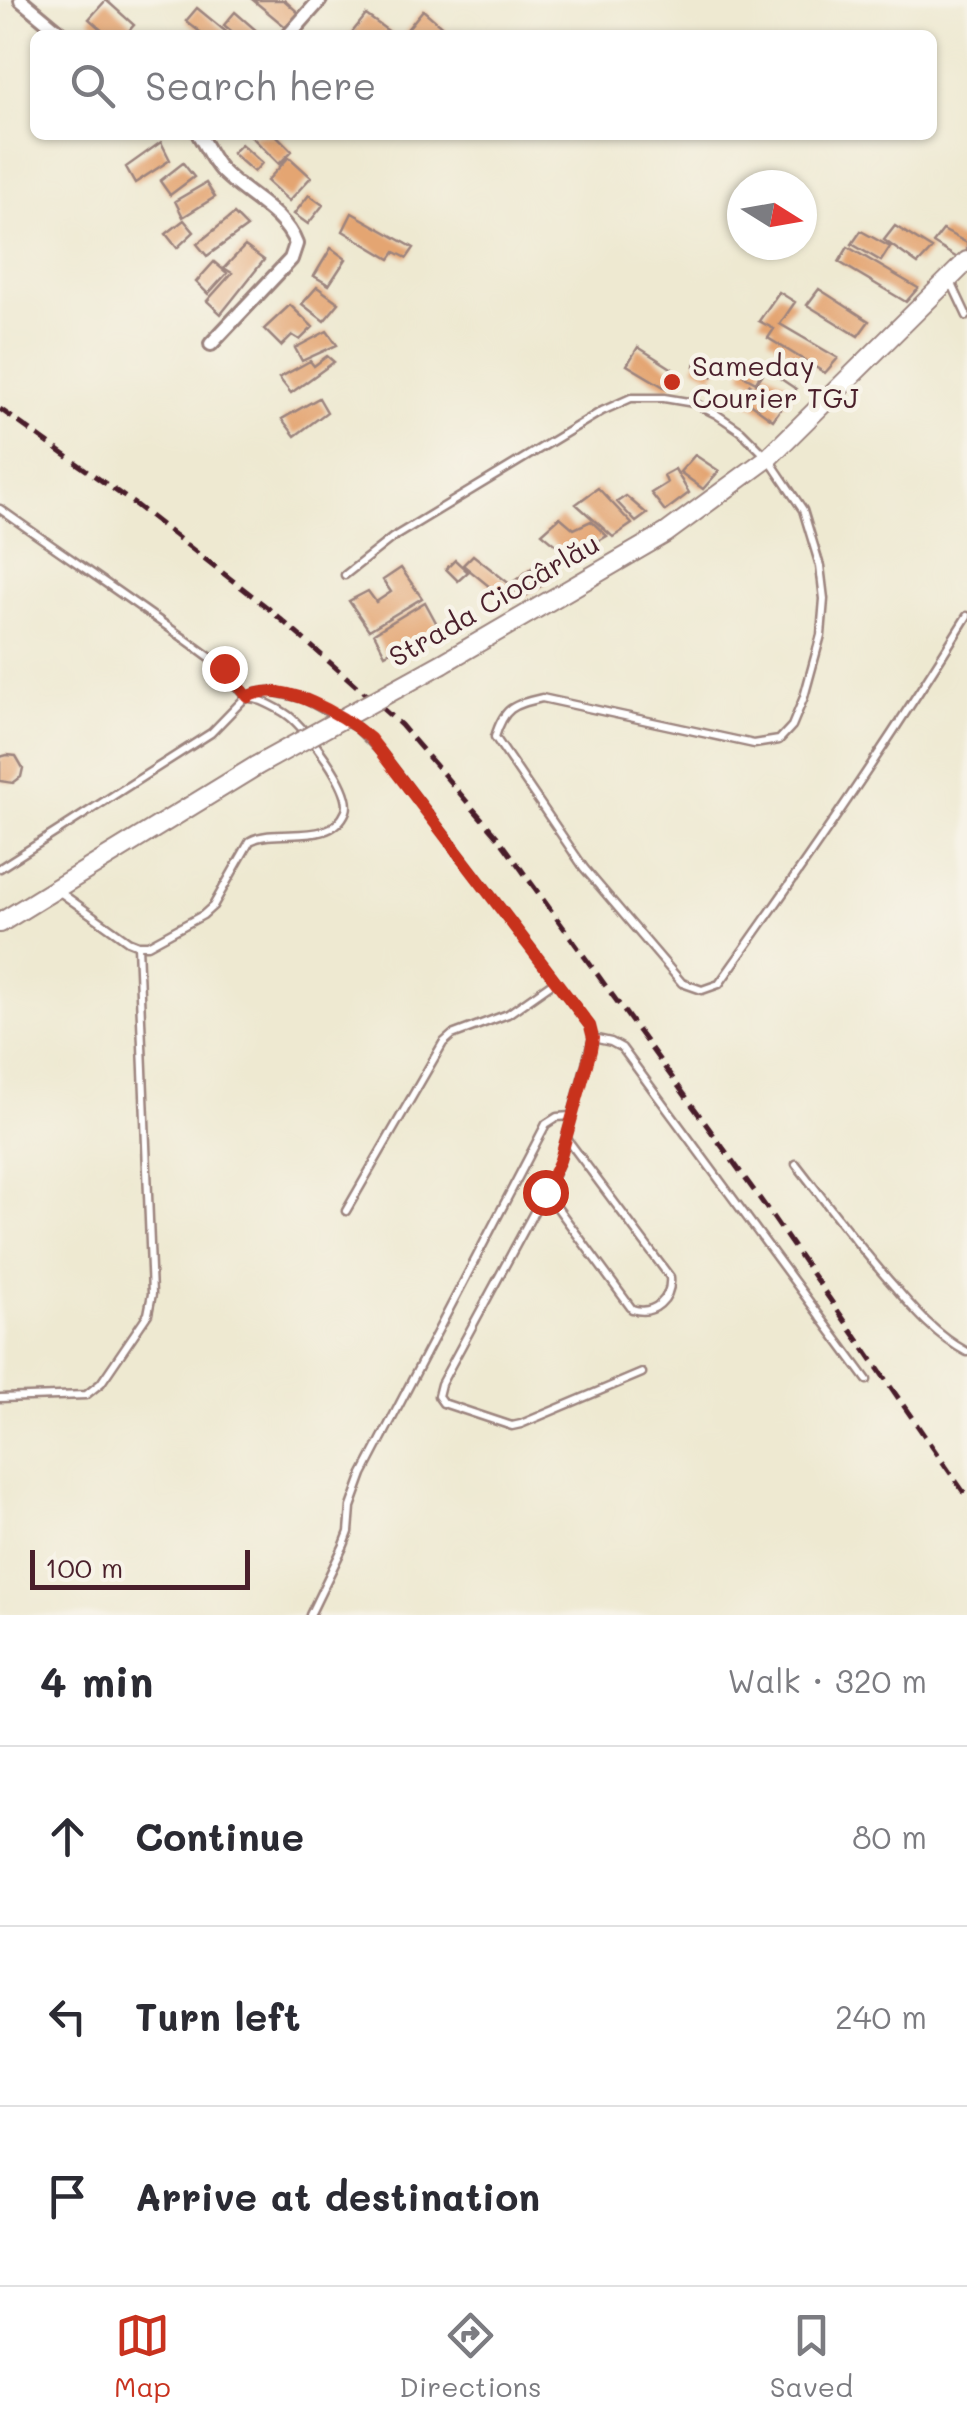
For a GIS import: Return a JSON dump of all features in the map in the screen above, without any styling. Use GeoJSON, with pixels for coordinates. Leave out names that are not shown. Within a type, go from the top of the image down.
{"type":"FeatureCollection","features":[{"type":"Feature","properties":{"kind":"main road","name":"Strada Ciocârlău"},"geometry":{"type":"LineString","coordinates":[[0,924],[256,766],[666,534],[768,458],[967,261]]}},
{"type":"Feature","properties":{"kind":"street"},"geometry":{"type":"LineString","coordinates":[[21,0],[57,30]]}},
{"type":"Feature","properties":{"kind":"street"},"geometry":{"type":"LineString","coordinates":[[293,30],[320,0]]}},
{"type":"Feature","properties":{"kind":"street"},"geometry":{"type":"LineString","coordinates":[[202,140],[220,169],[272,212],[293,234],[296,244],[291,259],[211,344]]}},
{"type":"Feature","properties":{"kind":"lane"},"geometry":{"type":"LineString","coordinates":[[949,278],[967,316]]}},
{"type":"Feature","properties":{"kind":"lane"},"geometry":{"type":"LineString","coordinates":[[345,575],[392,538],[602,411],[632,398],[694,403],[741,432],[768,458],[803,510],[820,566],[824,599],[821,636],[804,697],[792,726],[779,740],[754,744],[542,698],[518,704],[501,717],[495,736],[584,868],[682,983],[702,990],[719,984],[810,857],[967,616]]}},
{"type":"Feature","properties":{"kind":"lane"},"geometry":{"type":"LineString","coordinates":[[0,509],[215,661],[248,697],[292,718],[322,752],[347,804],[346,812],[326,830],[260,836],[250,842],[213,906],[148,945],[128,941],[56,889]]}},
{"type":"Feature","properties":{"kind":"lane"},"geometry":{"type":"LineString","coordinates":[[0,868],[211,733],[242,700],[256,693],[270,691],[303,698],[358,728],[370,738],[590,1026],[593,1038],[560,1160],[438,1396],[443,1403],[512,1426],[642,1373]]}},
{"type":"Feature","properties":{"kind":"lane"},"geometry":{"type":"LineString","coordinates":[[0,1398],[86,1395],[101,1383],[148,1314],[152,1294],[138,946]]}},
{"type":"Feature","properties":{"kind":"lane"},"geometry":{"type":"LineString","coordinates":[[346,1211],[443,1043],[452,1035],[508,1014],[555,980]]}},
{"type":"Feature","properties":{"kind":"lane"},"geometry":{"type":"LineString","coordinates":[[593,1038],[622,1048],[866,1380]]}},
{"type":"Feature","properties":{"kind":"lane"},"geometry":{"type":"LineString","coordinates":[[310,1615],[344,1545],[363,1474],[546,1124],[572,1116]]}},
{"type":"Feature","properties":{"kind":"lane"},"geometry":{"type":"LineString","coordinates":[[545,1192],[632,1309],[652,1310],[666,1297],[671,1289],[670,1277],[566,1138]]}},
{"type":"Feature","properties":{"kind":"lane"},"geometry":{"type":"LineString","coordinates":[[796,1164],[918,1315],[948,1342],[967,1352]]}},
{"type":"Feature","properties":{"kind":"building"},"geometry":{"type":"Polygon","coordinates":[[[106,0],[134,25],[130,30],[101,30],[89,19],[106,0]]]}},
{"type":"Feature","properties":{"kind":"building"},"geometry":{"type":"Polygon","coordinates":[[[253,0],[284,0],[301,15],[288,29],[253,0]]]}},
{"type":"Feature","properties":{"kind":"building"},"geometry":{"type":"Polygon","coordinates":[[[197,8],[224,30],[198,30],[186,21],[197,8]]]}},
{"type":"Feature","properties":{"kind":"building"},"geometry":{"type":"Polygon","coordinates":[[[423,10],[446,30],[407,30],[423,10]]]}},
{"type":"Feature","properties":{"kind":"building"},"geometry":{"type":"Polygon","coordinates":[[[235,12],[256,30],[230,30],[224,25],[235,12]]]}},
{"type":"Feature","properties":{"kind":"building"},"geometry":{"type":"Polygon","coordinates":[[[366,15],[387,30],[354,30],[366,15]]]}},
{"type":"Feature","properties":{"kind":"building"},"geometry":{"type":"Polygon","coordinates":[[[255,140],[281,140],[292,151],[279,164],[255,140]]]}},
{"type":"Feature","properties":{"kind":"building"},"geometry":{"type":"Polygon","coordinates":[[[161,142],[170,160],[135,183],[126,167],[161,142]]]}},
{"type":"Feature","properties":{"kind":"building"},"geometry":{"type":"Polygon","coordinates":[[[241,144],[262,163],[254,172],[232,153],[241,144]]]}},
{"type":"Feature","properties":{"kind":"building"},"geometry":{"type":"Polygon","coordinates":[[[289,157],[311,177],[289,201],[267,181],[289,157]]]}},
{"type":"Feature","properties":{"kind":"building"},"geometry":{"type":"Polygon","coordinates":[[[183,163],[194,177],[170,195],[160,181],[183,163]]]}},
{"type":"Feature","properties":{"kind":"building"},"geometry":{"type":"Polygon","coordinates":[[[206,183],[215,197],[183,217],[175,201],[206,183]]]}},
{"type":"Feature","properties":{"kind":"building"},"geometry":{"type":"Polygon","coordinates":[[[309,195],[323,205],[308,224],[294,214],[309,195]]]}},
{"type":"Feature","properties":{"kind":"building"},"geometry":{"type":"Polygon","coordinates":[[[352,213],[414,248],[407,258],[395,252],[390,259],[343,231],[352,213]]]}},
{"type":"Feature","properties":{"kind":"building"},"geometry":{"type":"Polygon","coordinates":[[[234,214],[247,227],[207,256],[197,244],[234,214]]]}},
{"type":"Feature","properties":{"kind":"building"},"geometry":{"type":"Polygon","coordinates":[[[184,220],[194,232],[177,248],[166,234],[184,220]]]}},
{"type":"Feature","properties":{"kind":"building"},"geometry":{"type":"Polygon","coordinates":[[[895,226],[932,249],[918,264],[884,240],[895,226]]]}},
{"type":"Feature","properties":{"kind":"building"},"geometry":{"type":"Polygon","coordinates":[[[943,230],[967,243],[967,251],[959,259],[933,243],[943,230]]]}},
{"type":"Feature","properties":{"kind":"building"},"geometry":{"type":"Polygon","coordinates":[[[861,231],[890,247],[881,261],[852,244],[861,231]]]}},
{"type":"Feature","properties":{"kind":"building"},"geometry":{"type":"Polygon","coordinates":[[[245,246],[264,260],[221,314],[207,301],[232,273],[224,268],[245,246]]]}},
{"type":"Feature","properties":{"kind":"building"},"geometry":{"type":"Polygon","coordinates":[[[848,247],[918,288],[906,302],[839,262],[848,247]]]}},
{"type":"Feature","properties":{"kind":"building"},"geometry":{"type":"Polygon","coordinates":[[[331,248],[346,259],[329,285],[314,276],[331,248]]]}},
{"type":"Feature","properties":{"kind":"building"},"geometry":{"type":"Polygon","coordinates":[[[214,262],[227,273],[208,294],[196,282],[214,262]]]}},
{"type":"Feature","properties":{"kind":"building"},"geometry":{"type":"Polygon","coordinates":[[[317,287],[339,303],[324,321],[302,304],[317,287]]]}},
{"type":"Feature","properties":{"kind":"building"},"geometry":{"type":"Polygon","coordinates":[[[819,289],[869,321],[858,336],[807,305],[819,289]]]}},
{"type":"Feature","properties":{"kind":"building"},"geometry":{"type":"Polygon","coordinates":[[[779,292],[795,302],[780,324],[838,358],[825,373],[768,338],[774,329],[759,321],[779,292]]]}},
{"type":"Feature","properties":{"kind":"building"},"geometry":{"type":"Polygon","coordinates":[[[290,305],[313,327],[300,340],[292,335],[281,346],[264,329],[290,305]]]}},
{"type":"Feature","properties":{"kind":"building"},"geometry":{"type":"Polygon","coordinates":[[[327,331],[337,345],[302,361],[295,348],[327,331]]]}},
{"type":"Feature","properties":{"kind":"building"},"geometry":{"type":"Polygon","coordinates":[[[638,347],[679,373],[669,390],[627,365],[638,347]]]}},
{"type":"Feature","properties":{"kind":"building"},"geometry":{"type":"Polygon","coordinates":[[[701,354],[719,364],[712,377],[694,366],[701,354]]]}},
{"type":"Feature","properties":{"kind":"building"},"geometry":{"type":"Polygon","coordinates":[[[327,356],[334,362],[291,393],[279,378],[310,361],[314,366],[327,356]]]}},
{"type":"Feature","properties":{"kind":"building"},"geometry":{"type":"Polygon","coordinates":[[[749,358],[764,366],[756,382],[741,374],[749,358]]]}},
{"type":"Feature","properties":{"kind":"building"},"geometry":{"type":"Polygon","coordinates":[[[766,369],[796,389],[786,403],[756,384],[766,369]]]}},
{"type":"Feature","properties":{"kind":"building"},"geometry":{"type":"Polygon","coordinates":[[[750,384],[782,407],[773,420],[741,397],[750,384]]]}},
{"type":"Feature","properties":{"kind":"building"},"geometry":{"type":"Polygon","coordinates":[[[319,398],[327,412],[295,436],[282,419],[319,398]]]}},
{"type":"Feature","properties":{"kind":"building"},"geometry":{"type":"Polygon","coordinates":[[[695,455],[719,471],[703,489],[680,472],[695,455]]]}},
{"type":"Feature","properties":{"kind":"building"},"geometry":{"type":"Polygon","coordinates":[[[675,469],[689,493],[665,511],[651,493],[667,483],[664,475],[675,469]]]}},
{"type":"Feature","properties":{"kind":"building"},"geometry":{"type":"Polygon","coordinates":[[[598,488],[632,524],[613,537],[576,504],[598,488]]]}},
{"type":"Feature","properties":{"kind":"building"},"geometry":{"type":"Polygon","coordinates":[[[626,496],[647,514],[636,522],[617,502],[626,496]]]}},
{"type":"Feature","properties":{"kind":"building"},"geometry":{"type":"Polygon","coordinates":[[[560,517],[574,529],[591,521],[607,536],[571,557],[542,533],[560,517]]]}},
{"type":"Feature","properties":{"kind":"building"},"geometry":{"type":"Polygon","coordinates":[[[473,555],[516,589],[507,601],[463,565],[473,555]]]}},
{"type":"Feature","properties":{"kind":"building"},"geometry":{"type":"Polygon","coordinates":[[[455,560],[468,572],[458,581],[446,569],[455,560]]]}},
{"type":"Feature","properties":{"kind":"building"},"geometry":{"type":"Polygon","coordinates":[[[533,567],[547,582],[524,597],[512,583],[533,567]]]}},
{"type":"Feature","properties":{"kind":"building"},"geometry":{"type":"Polygon","coordinates":[[[401,568],[422,598],[369,630],[349,601],[368,591],[376,602],[391,592],[383,580],[401,568]]]}},
{"type":"Feature","properties":{"kind":"building"},"geometry":{"type":"Polygon","coordinates":[[[425,602],[438,626],[385,654],[374,633],[425,602]]]}},
{"type":"Feature","properties":{"kind":"building"},"geometry":{"type":"Polygon","coordinates":[[[16,756],[23,768],[21,777],[13,783],[0,781],[0,757],[16,756]]]}},
{"type":"Feature","properties":{"kind":"railway"},"geometry":{"type":"LineString","coordinates":[[0,409],[133,503],[268,608],[401,725],[500,840],[763,1203],[967,1497]]}},
{"type":"Feature","properties":{"kind":"place","name":"Sameday Courier TGJ"},"geometry":{"type":"Point","coordinates":[672,382]}},
{"type":"Feature","properties":{"kind":"route"},"geometry":{"type":"LineString","coordinates":[[224,668],[248,697],[270,691],[303,698],[370,738],[590,1026],[591,1050],[560,1160],[545,1192]]}}]}
